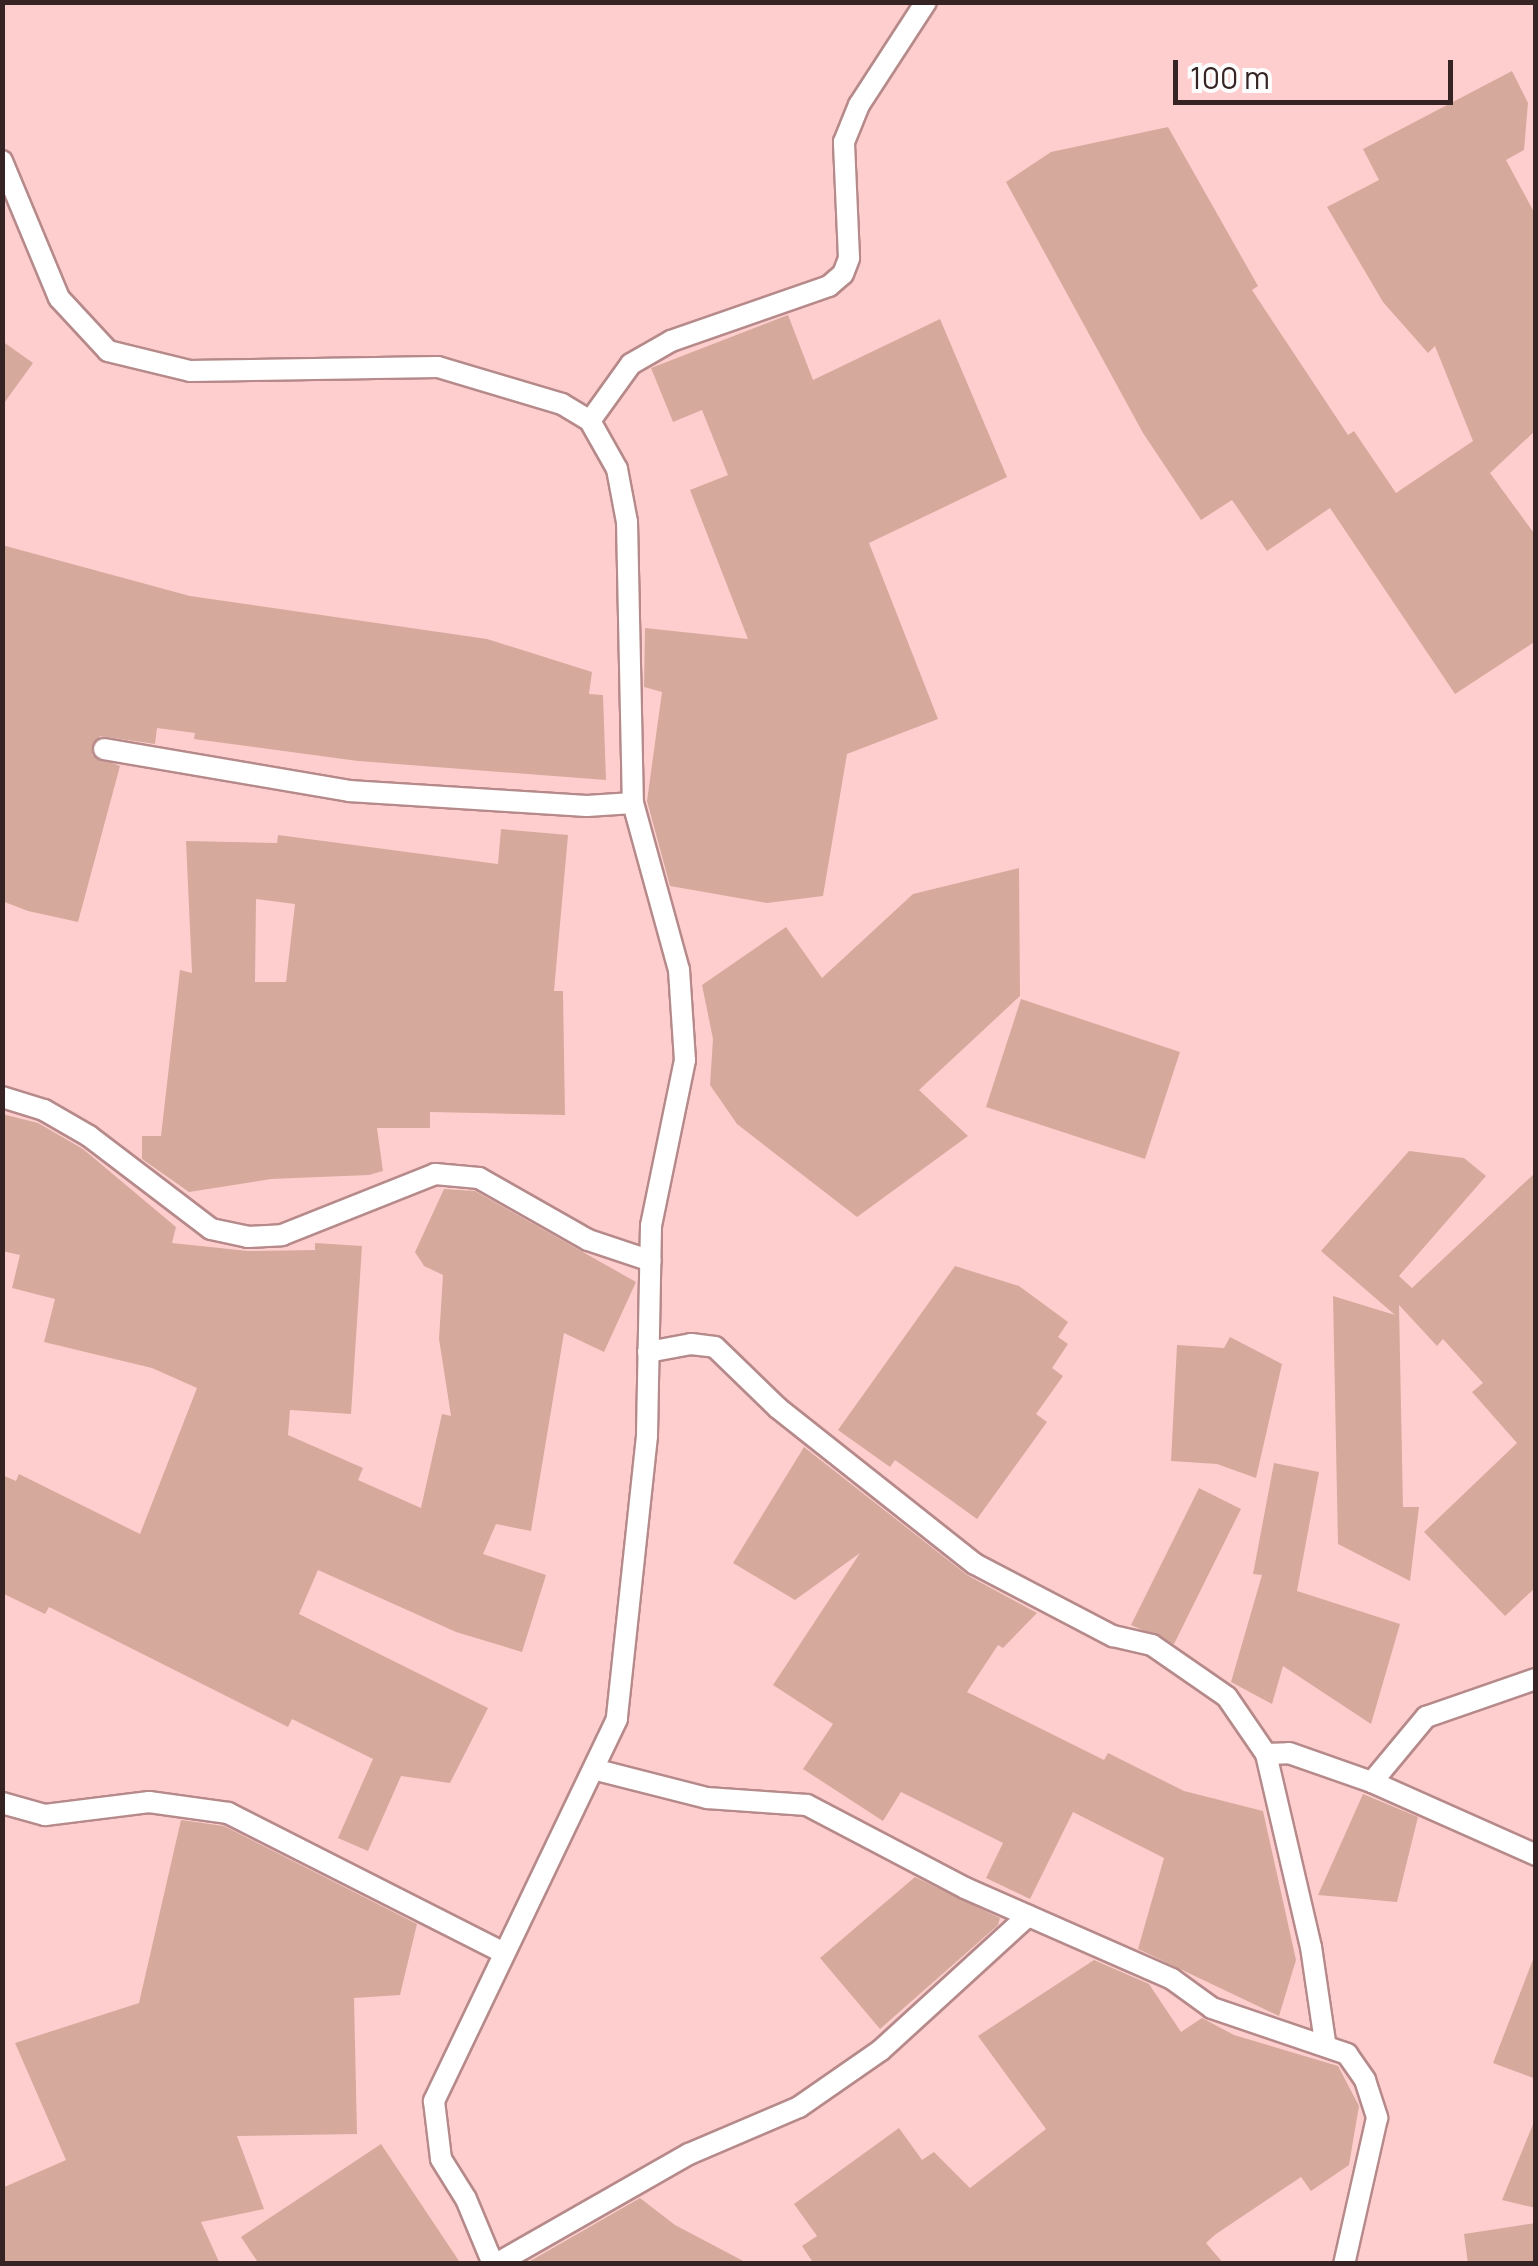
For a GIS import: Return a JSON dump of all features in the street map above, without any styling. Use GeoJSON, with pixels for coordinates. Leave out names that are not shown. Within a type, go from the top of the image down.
{"type":"FeatureCollection","features":[{"type":"Feature","properties":{"kind":"street"},"geometry":{"type":"LineString","coordinates":[[590,421],[631,364],[671,341],[829,286],[843,274],[848,258],[844,142],[876,76],[926,2]]}},
{"type":"Feature","properties":{"kind":"street"},"geometry":{"type":"LineString","coordinates":[[2,161],[59,298],[108,351],[190,370],[438,367],[562,404],[590,421],[617,469],[627,522],[633,803],[678,970],[685,1060],[682,1094],[660,1166],[651,1262],[647,1436],[617,1719],[598,1770],[502,1952],[434,2101],[440,2160],[466,2199],[494,2264],[689,2154],[799,2108],[881,2050],[1028,1916]]}},
{"type":"Feature","properties":{"kind":"street"},"geometry":{"type":"LineString","coordinates":[[104,749],[349,792],[586,806],[633,803]]}},
{"type":"Feature","properties":{"kind":"street"},"geometry":{"type":"LineString","coordinates":[[2,1097],[44,1110],[88,1136],[211,1229],[248,1237],[282,1234],[435,1174],[478,1178],[588,1240],[651,1262]]}},
{"type":"Feature","properties":{"kind":"street"},"geometry":{"type":"LineString","coordinates":[[648,1352],[692,1344],[725,1354],[778,1408],[976,1564],[1077,1619],[1152,1645],[1193,1669],[1252,1726],[1266,1754],[1311,1948],[1325,2042]]}},
{"type":"Feature","properties":{"kind":"street"},"geometry":{"type":"LineString","coordinates":[[1372,1782],[1426,1716],[1536,1680]]}},
{"type":"Feature","properties":{"kind":"street"},"geometry":{"type":"LineString","coordinates":[[1266,1754],[1290,1753],[1372,1782],[1536,1855]]}},
{"type":"Feature","properties":{"kind":"street"},"geometry":{"type":"LineString","coordinates":[[598,1770],[708,1798],[807,1805],[1028,1916],[1172,1979],[1212,2008],[1296,2040],[1325,2042],[1347,2054],[1365,2080],[1377,2118],[1344,2264]]}},
{"type":"Feature","properties":{"kind":"street"},"geometry":{"type":"LineString","coordinates":[[2,1803],[45,1815],[149,1802],[228,1813],[502,1952]]}},
{"type":"Feature","properties":{"kind":"building"},"geometry":{"type":"Polygon","coordinates":[[[1512,71],[1528,103],[1524,150],[1506,160],[1536,216],[1536,430],[1490,473],[1536,536],[1536,641],[1455,694],[1330,508],[1267,551],[1232,500],[1201,520],[1143,433],[1006,182],[1051,152],[1168,127],[1258,286],[1252,290],[1348,435],[1354,431],[1396,493],[1473,441],[1435,346],[1428,353],[1383,302],[1327,207],[1379,180],[1363,149],[1512,71]]]}},
{"type":"Feature","properties":{"kind":"building"},"geometry":{"type":"Polygon","coordinates":[[[788,315],[813,380],[940,319],[1007,477],[869,543],[938,719],[847,754],[823,896],[767,903],[670,886],[647,801],[662,692],[644,687],[645,628],[748,639],[690,490],[728,475],[702,410],[673,422],[651,368],[788,315]]]}},
{"type":"Feature","properties":{"kind":"building"},"geometry":{"type":"Polygon","coordinates":[[[2,341],[33,363],[2,406],[2,341]]]}},
{"type":"Feature","properties":{"kind":"building"},"geometry":{"type":"Polygon","coordinates":[[[2,545],[190,596],[487,639],[592,672],[589,694],[603,695],[606,780],[358,761],[194,739],[195,733],[157,728],[155,744],[100,736],[92,755],[120,766],[78,922],[2,901],[2,545]]]}},
{"type":"Feature","properties":{"kind":"building"},"geometry":{"type":"Polygon","coordinates":[[[501,829],[568,835],[554,991],[563,991],[565,1115],[430,1112],[430,1128],[377,1128],[383,1171],[369,1175],[271,1179],[189,1192],[142,1159],[142,1136],[161,1136],[180,970],[192,973],[186,841],[277,843],[278,835],[498,864],[501,829]],[[256,899],[255,982],[286,982],[295,904],[256,899]]]}},
{"type":"Feature","properties":{"kind":"building"},"geometry":{"type":"Polygon","coordinates":[[[1019,868],[1020,996],[919,1090],[968,1136],[857,1217],[737,1124],[710,1085],[713,1039],[702,985],[786,927],[822,978],[913,894],[1019,868]]]}},
{"type":"Feature","properties":{"kind":"building"},"geometry":{"type":"Polygon","coordinates":[[[1021,999],[1180,1052],[1145,1159],[986,1107],[1021,999]]]}},
{"type":"Feature","properties":{"kind":"building"},"geometry":{"type":"Polygon","coordinates":[[[2,1114],[38,1123],[83,1149],[176,1227],[172,1243],[248,1251],[315,1250],[315,1243],[362,1246],[351,1414],[290,1410],[288,1435],[363,1468],[358,1480],[421,1508],[442,1414],[451,1416],[439,1339],[443,1275],[424,1266],[415,1252],[444,1189],[475,1191],[636,1282],[604,1352],[564,1333],[531,1531],[496,1524],[483,1554],[546,1575],[522,1652],[456,1632],[318,1570],[299,1614],[488,1708],[450,1783],[401,1776],[368,1851],[338,1838],[373,1759],[292,1719],[288,1727],[49,1607],[45,1614],[2,1593],[2,1475],[16,1481],[19,1474],[140,1534],[197,1388],[152,1368],[44,1342],[55,1299],[12,1288],[20,1255],[2,1251],[2,1114]]]}},
{"type":"Feature","properties":{"kind":"building"},"geometry":{"type":"Polygon","coordinates":[[[1409,1151],[1464,1158],[1486,1176],[1399,1276],[1412,1288],[1536,1172],[1536,1587],[1505,1616],[1424,1532],[1517,1443],[1472,1392],[1483,1383],[1443,1339],[1437,1346],[1399,1305],[1403,1507],[1419,1507],[1410,1581],[1338,1544],[1333,1296],[1395,1315],[1321,1251],[1409,1151]]]}},
{"type":"Feature","properties":{"kind":"building"},"geometry":{"type":"Polygon","coordinates":[[[955,1266],[1019,1286],[1068,1322],[1058,1337],[1068,1344],[1052,1368],[1063,1376],[1036,1414],[1047,1422],[977,1519],[895,1460],[890,1467],[838,1430],[955,1266]]]}},
{"type":"Feature","properties":{"kind":"building"},"geometry":{"type":"Polygon","coordinates":[[[1230,1337],[1282,1364],[1256,1478],[1217,1464],[1171,1461],[1177,1345],[1224,1348],[1230,1337]]]}},
{"type":"Feature","properties":{"kind":"building"},"geometry":{"type":"Polygon","coordinates":[[[804,1447],[967,1575],[1037,1613],[1003,1648],[998,1645],[967,1692],[1104,1760],[1108,1753],[1184,1791],[1263,1811],[1296,1960],[1279,2016],[1138,1949],[1164,1858],[1073,1812],[1030,1899],[986,1878],[1003,1843],[901,1792],[883,1821],[803,1769],[833,1724],[773,1685],[860,1553],[795,1600],[733,1563],[804,1447]]]}},
{"type":"Feature","properties":{"kind":"building"},"geometry":{"type":"Polygon","coordinates":[[[1274,1463],[1319,1472],[1297,1591],[1400,1624],[1371,1724],[1283,1666],[1272,1704],[1231,1682],[1262,1575],[1253,1574],[1274,1463]]]}},
{"type":"Feature","properties":{"kind":"building"},"geometry":{"type":"Polygon","coordinates":[[[1199,1488],[1241,1509],[1174,1644],[1131,1625],[1199,1488]]]}},
{"type":"Feature","properties":{"kind":"building"},"geometry":{"type":"Polygon","coordinates":[[[1363,1794],[1418,1817],[1397,1902],[1318,1895],[1363,1794]]]}},
{"type":"Feature","properties":{"kind":"building"},"geometry":{"type":"Polygon","coordinates":[[[181,1820],[224,1826],[417,1924],[400,1995],[354,1998],[357,2134],[237,2136],[264,2209],[201,2222],[220,2264],[2,2264],[2,2188],[66,2160],[15,2043],[139,2003],[181,1820]]]}},
{"type":"Feature","properties":{"kind":"building"},"geometry":{"type":"Polygon","coordinates":[[[915,1877],[1000,1918],[998,1925],[880,2029],[820,1958],[915,1877]]]}},
{"type":"Feature","properties":{"kind":"building"},"geometry":{"type":"Polygon","coordinates":[[[1536,1958],[1536,2079],[1493,2063],[1536,1958]]]}},
{"type":"Feature","properties":{"kind":"building"},"geometry":{"type":"Polygon","coordinates":[[[1094,1960],[1149,1984],[1181,2032],[1202,2018],[1234,2035],[1338,2066],[1359,2106],[1349,2165],[1311,2191],[1301,2177],[1216,2234],[1206,2243],[1224,2264],[814,2264],[802,2246],[817,2236],[794,2204],[899,2128],[922,2160],[934,2152],[970,2188],[1046,2129],[978,2036],[1094,1960]]]}},
{"type":"Feature","properties":{"kind":"building"},"geometry":{"type":"Polygon","coordinates":[[[1536,2117],[1536,2208],[1502,2200],[1536,2117]]]}},
{"type":"Feature","properties":{"kind":"building"},"geometry":{"type":"Polygon","coordinates":[[[381,2144],[461,2264],[259,2264],[241,2237],[381,2144]]]}},
{"type":"Feature","properties":{"kind":"building"},"geometry":{"type":"Polygon","coordinates":[[[640,2198],[675,2225],[749,2264],[525,2264],[640,2198]]]}},
{"type":"Feature","properties":{"kind":"building"},"geometry":{"type":"Polygon","coordinates":[[[1536,2223],[1536,2264],[1468,2264],[1464,2234],[1536,2223]]]}}]}
